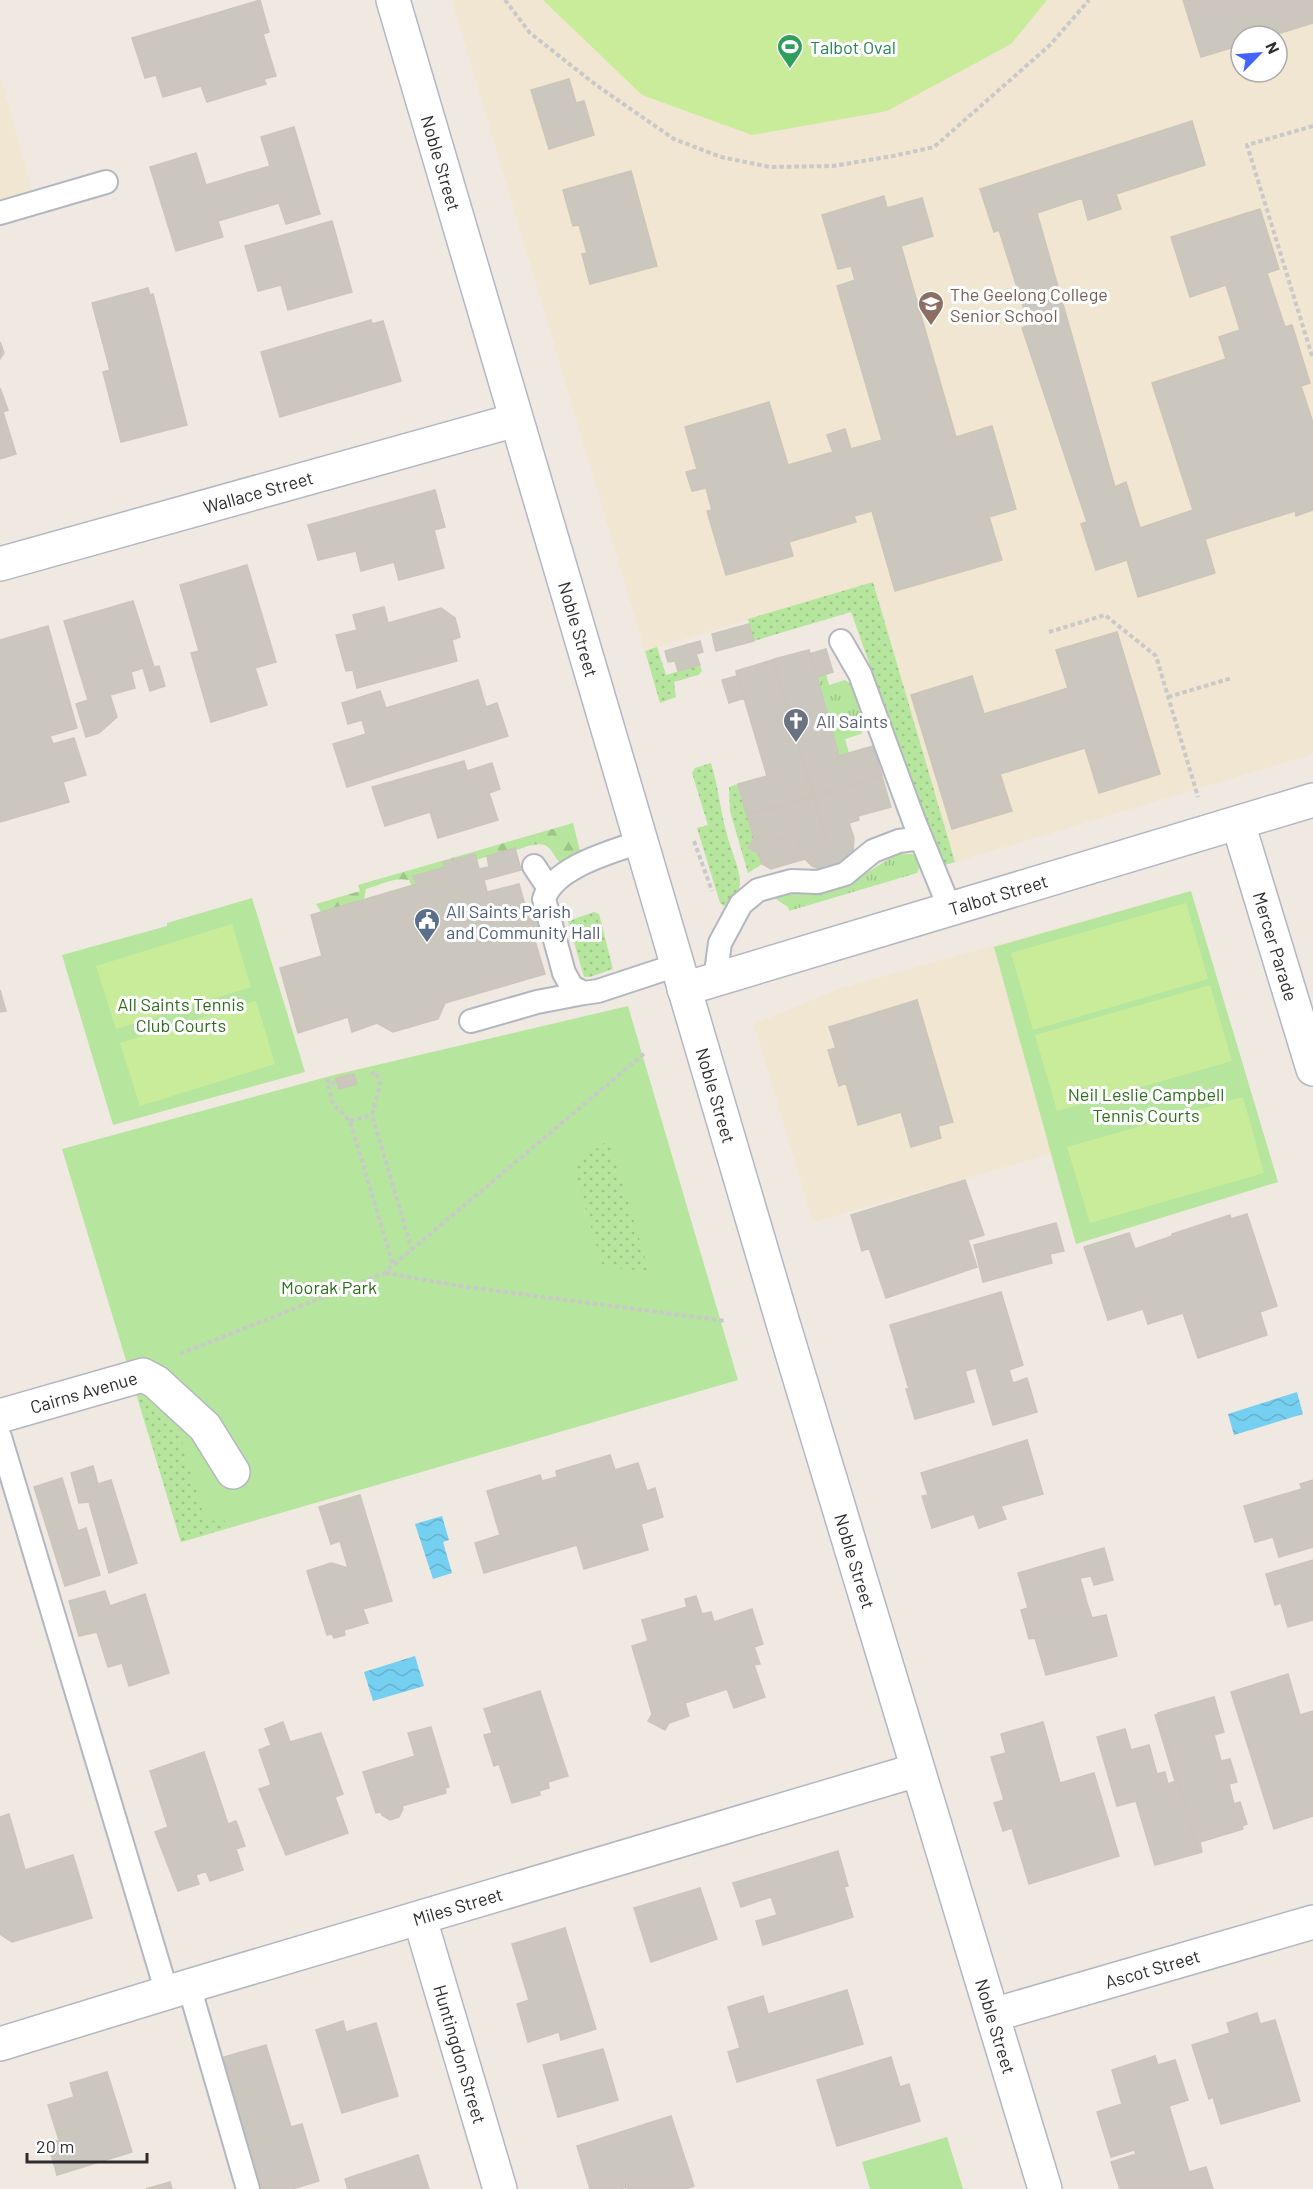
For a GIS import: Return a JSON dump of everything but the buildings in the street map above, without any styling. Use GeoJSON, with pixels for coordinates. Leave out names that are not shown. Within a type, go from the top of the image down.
{"type":"FeatureCollection","features":[{"type":"Feature","properties":{"kind":"street","name":"Noble Street"},"geometry":{"type":"LineString","coordinates":[[393,0],[640,842],[917,1770],[1045,2189]]}},
{"type":"Feature","properties":{"kind":"street","name":"Wallace Street"},"geometry":{"type":"LineString","coordinates":[[0,564],[516,420]]}},
{"type":"Feature","properties":{"kind":"street","name":"Talbot Street"},"geometry":{"type":"LineString","coordinates":[[681,977],[715,980],[1313,800]]}},
{"type":"Feature","properties":{"kind":"street","name":"Mercer Parade"},"geometry":{"type":"LineString","coordinates":[[1238,823],[1313,1069]]}},
{"type":"Feature","properties":{"kind":"street","name":"Cairns Avenue"},"geometry":{"type":"LineString","coordinates":[[0,1416],[143,1375],[156,1382],[205,1427],[233,1472]]}},
{"type":"Feature","properties":{"kind":"street","name":"Miles Street"},"geometry":{"type":"LineString","coordinates":[[0,2044],[917,1770]]}},
{"type":"Feature","properties":{"kind":"street","name":"Huntingdon Street"},"geometry":{"type":"LineString","coordinates":[[420,1919],[500,2189]]}},
{"type":"Feature","properties":{"kind":"street","name":"Ascot Street"},"geometry":{"type":"LineString","coordinates":[[993,2015],[1313,1922]]}},
{"type":"Feature","properties":{"kind":"lane"},"geometry":{"type":"LineString","coordinates":[[0,213],[106,182]]}},
{"type":"Feature","properties":{"kind":"lane"},"geometry":{"type":"LineString","coordinates":[[841,640],[860,674],[950,909]]}},
{"type":"Feature","properties":{"kind":"lane"},"geometry":{"type":"LineString","coordinates":[[715,980],[720,943],[741,904],[758,890],[791,881],[818,882],[845,874],[873,851],[899,841],[921,838]]}},
{"type":"Feature","properties":{"kind":"lane"},"geometry":{"type":"LineString","coordinates":[[584,993],[572,987],[564,973],[544,899],[548,887],[577,866],[640,842]]}},
{"type":"Feature","properties":{"kind":"lane"},"geometry":{"type":"LineString","coordinates":[[534,866],[548,887]]}},
{"type":"Feature","properties":{"kind":"lane"},"geometry":{"type":"LineString","coordinates":[[471,1021],[537,1002],[681,977]]}},
{"type":"Feature","properties":{"kind":"lane"},"geometry":{"type":"LineString","coordinates":[[0,1437],[178,1989],[248,2189]]}},
{"type":"Feature","properties":{"kind":"path"},"geometry":{"type":"LineString","coordinates":[[505,0],[530,33],[596,85],[674,139],[722,158],[770,167],[833,166],[934,147],[1054,42],[1089,0]]}},
{"type":"Feature","properties":{"kind":"path"},"geometry":{"type":"LineString","coordinates":[[1313,126],[1247,145],[1313,359]]}},
{"type":"Feature","properties":{"kind":"path"},"geometry":{"type":"LineString","coordinates":[[1049,632],[1105,615],[1156,656],[1198,796],[1209,793]]}},
{"type":"Feature","properties":{"kind":"path"},"geometry":{"type":"LineString","coordinates":[[1168,697],[1232,678]]}},
{"type":"Feature","properties":{"kind":"path"},"geometry":{"type":"LineString","coordinates":[[694,841],[716,903],[733,917]]}},
{"type":"Feature","properties":{"kind":"path"},"geometry":{"type":"LineString","coordinates":[[143,1375],[187,1350],[384,1273],[646,1052]]}},
{"type":"Feature","properties":{"kind":"path"},"geometry":{"type":"LineString","coordinates":[[371,1074],[376,1072],[380,1084],[372,1115],[412,1250]]}},
{"type":"Feature","properties":{"kind":"path"},"geometry":{"type":"LineString","coordinates":[[334,1085],[332,1080],[327,1082],[333,1104],[350,1121],[393,1264]]}},
{"type":"Feature","properties":{"kind":"path"},"geometry":{"type":"LineString","coordinates":[[350,1121],[372,1115]]}},
{"type":"Feature","properties":{"kind":"path"},"geometry":{"type":"LineString","coordinates":[[384,1273],[460,1286],[726,1321]]}},
{"type":"Feature","properties":{"kind":"shaded area","name":"The Geelong College Senior School"},"geometry":{"type":"Polygon","coordinates":[[[452,0],[1313,0],[1313,754],[955,862],[873,582],[645,651],[452,0]]]}},
{"type":"Feature","properties":{"kind":"shaded area"},"geometry":{"type":"Polygon","coordinates":[[[0,75],[34,197],[0,206],[0,75]]]}},
{"type":"Feature","properties":{"kind":"shaded area"},"geometry":{"type":"Polygon","coordinates":[[[1191,891],[1278,1182],[1076,1244],[1050,1154],[813,1222],[754,1024],[841,988],[1191,891]]]}},
{"type":"Feature","properties":{"kind":"green space","name":"Talbot Oval"},"geometry":{"type":"Polygon","coordinates":[[[543,0],[1047,0],[1011,44],[887,111],[752,135],[642,95],[543,0]]]}},
{"type":"Feature","properties":{"kind":"green space"},"geometry":{"type":"Polygon","coordinates":[[[873,582],[955,862],[942,866],[851,612],[754,641],[748,619],[873,582]]]}},
{"type":"Feature","properties":{"kind":"green space"},"geometry":{"type":"Polygon","coordinates":[[[657,647],[666,675],[700,665],[702,671],[698,675],[674,682],[676,697],[660,703],[645,651],[657,647]]]}},
{"type":"Feature","properties":{"kind":"green space"},"geometry":{"type":"Polygon","coordinates":[[[826,674],[829,685],[845,680],[852,685],[864,727],[861,734],[845,739],[849,753],[839,756],[817,677],[826,674]]]}},
{"type":"Feature","properties":{"kind":"green space"},"geometry":{"type":"Polygon","coordinates":[[[711,763],[726,831],[740,880],[736,896],[724,906],[720,903],[697,828],[708,825],[692,773],[695,768],[711,763]]]}},
{"type":"Feature","properties":{"kind":"green space"},"geometry":{"type":"Polygon","coordinates":[[[738,784],[762,864],[748,873],[730,811],[729,787],[738,784]]]}},
{"type":"Feature","properties":{"kind":"green space"},"geometry":{"type":"Polygon","coordinates":[[[573,823],[580,851],[570,863],[562,866],[547,846],[533,845],[516,850],[514,848],[476,860],[475,854],[443,862],[445,867],[414,875],[417,884],[412,886],[409,880],[403,879],[388,882],[366,889],[364,900],[321,912],[316,904],[360,891],[358,885],[573,823]]]}},
{"type":"Feature","properties":{"kind":"green space"},"geometry":{"type":"Polygon","coordinates":[[[897,854],[912,854],[917,857],[920,865],[917,873],[789,911],[788,907],[773,897],[837,888],[897,854]]]}},
{"type":"Feature","properties":{"kind":"green space","name":"Neil Leslie Campbell Tennis Courts"},"geometry":{"type":"Polygon","coordinates":[[[1191,891],[1278,1182],[1076,1244],[994,947],[1191,891]]]}},
{"type":"Feature","properties":{"kind":"green space","name":"All Saints Tennis Club Courts"},"geometry":{"type":"Polygon","coordinates":[[[252,898],[305,1072],[113,1125],[62,955],[167,926],[167,923],[252,898]]]}},
{"type":"Feature","properties":{"kind":"green space"},"geometry":{"type":"Polygon","coordinates":[[[1186,903],[1208,979],[1033,1030],[1011,953],[1186,903]]]}},
{"type":"Feature","properties":{"kind":"green space"},"geometry":{"type":"Polygon","coordinates":[[[594,912],[599,914],[613,969],[584,977],[568,921],[594,912]]]}},
{"type":"Feature","properties":{"kind":"green space"},"geometry":{"type":"Polygon","coordinates":[[[232,924],[251,987],[116,1029],[96,966],[232,924]]]}},
{"type":"Feature","properties":{"kind":"green space"},"geometry":{"type":"Polygon","coordinates":[[[1210,985],[1232,1061],[1057,1111],[1035,1035],[1210,985]]]}},
{"type":"Feature","properties":{"kind":"green space"},"geometry":{"type":"Polygon","coordinates":[[[256,1001],[275,1064],[140,1106],[120,1043],[256,1001]]]}},
{"type":"Feature","properties":{"kind":"green space","name":"Moorak Park"},"geometry":{"type":"Polygon","coordinates":[[[628,1006],[738,1380],[181,1542],[62,1149],[334,1075],[628,1006]]]}},
{"type":"Feature","properties":{"kind":"green space"},"geometry":{"type":"Polygon","coordinates":[[[1243,1097],[1264,1173],[1090,1223],[1067,1147],[1243,1097]]]}},
{"type":"Feature","properties":{"kind":"green space"},"geometry":{"type":"Polygon","coordinates":[[[609,1139],[649,1271],[603,1267],[573,1167],[609,1139]]]}},
{"type":"Feature","properties":{"kind":"green space"},"geometry":{"type":"Polygon","coordinates":[[[143,1397],[181,1438],[206,1523],[223,1518],[228,1528],[181,1542],[138,1398],[143,1397]]]}},
{"type":"Feature","properties":{"kind":"green space"},"geometry":{"type":"Polygon","coordinates":[[[947,2137],[963,2189],[870,2189],[862,2162],[947,2137]]]}},
{"type":"Feature","properties":{"kind":"water"},"geometry":{"type":"Polygon","coordinates":[[[1297,1392],[1303,1414],[1234,1435],[1228,1414],[1297,1392]]]}},
{"type":"Feature","properties":{"kind":"water"},"geometry":{"type":"Polygon","coordinates":[[[442,1516],[449,1540],[443,1542],[452,1573],[433,1579],[415,1524],[442,1516]]]}},
{"type":"Feature","properties":{"kind":"water"},"geometry":{"type":"Polygon","coordinates":[[[415,1656],[424,1686],[373,1701],[364,1672],[415,1656]]]}},
{"type":"Feature","properties":{"kind":"place","name":"Talbot Oval"},"geometry":{"type":"Point","coordinates":[790,70]}},
{"type":"Feature","properties":{"kind":"place","name":"The Geelong College Senior School"},"geometry":{"type":"Point","coordinates":[931,327]}},
{"type":"Feature","properties":{"kind":"place","name":"All Saints"},"geometry":{"type":"Point","coordinates":[796,744]}},
{"type":"Feature","properties":{"kind":"place","name":"All Saints Parish and Community Hall"},"geometry":{"type":"Point","coordinates":[427,944]}}]}
